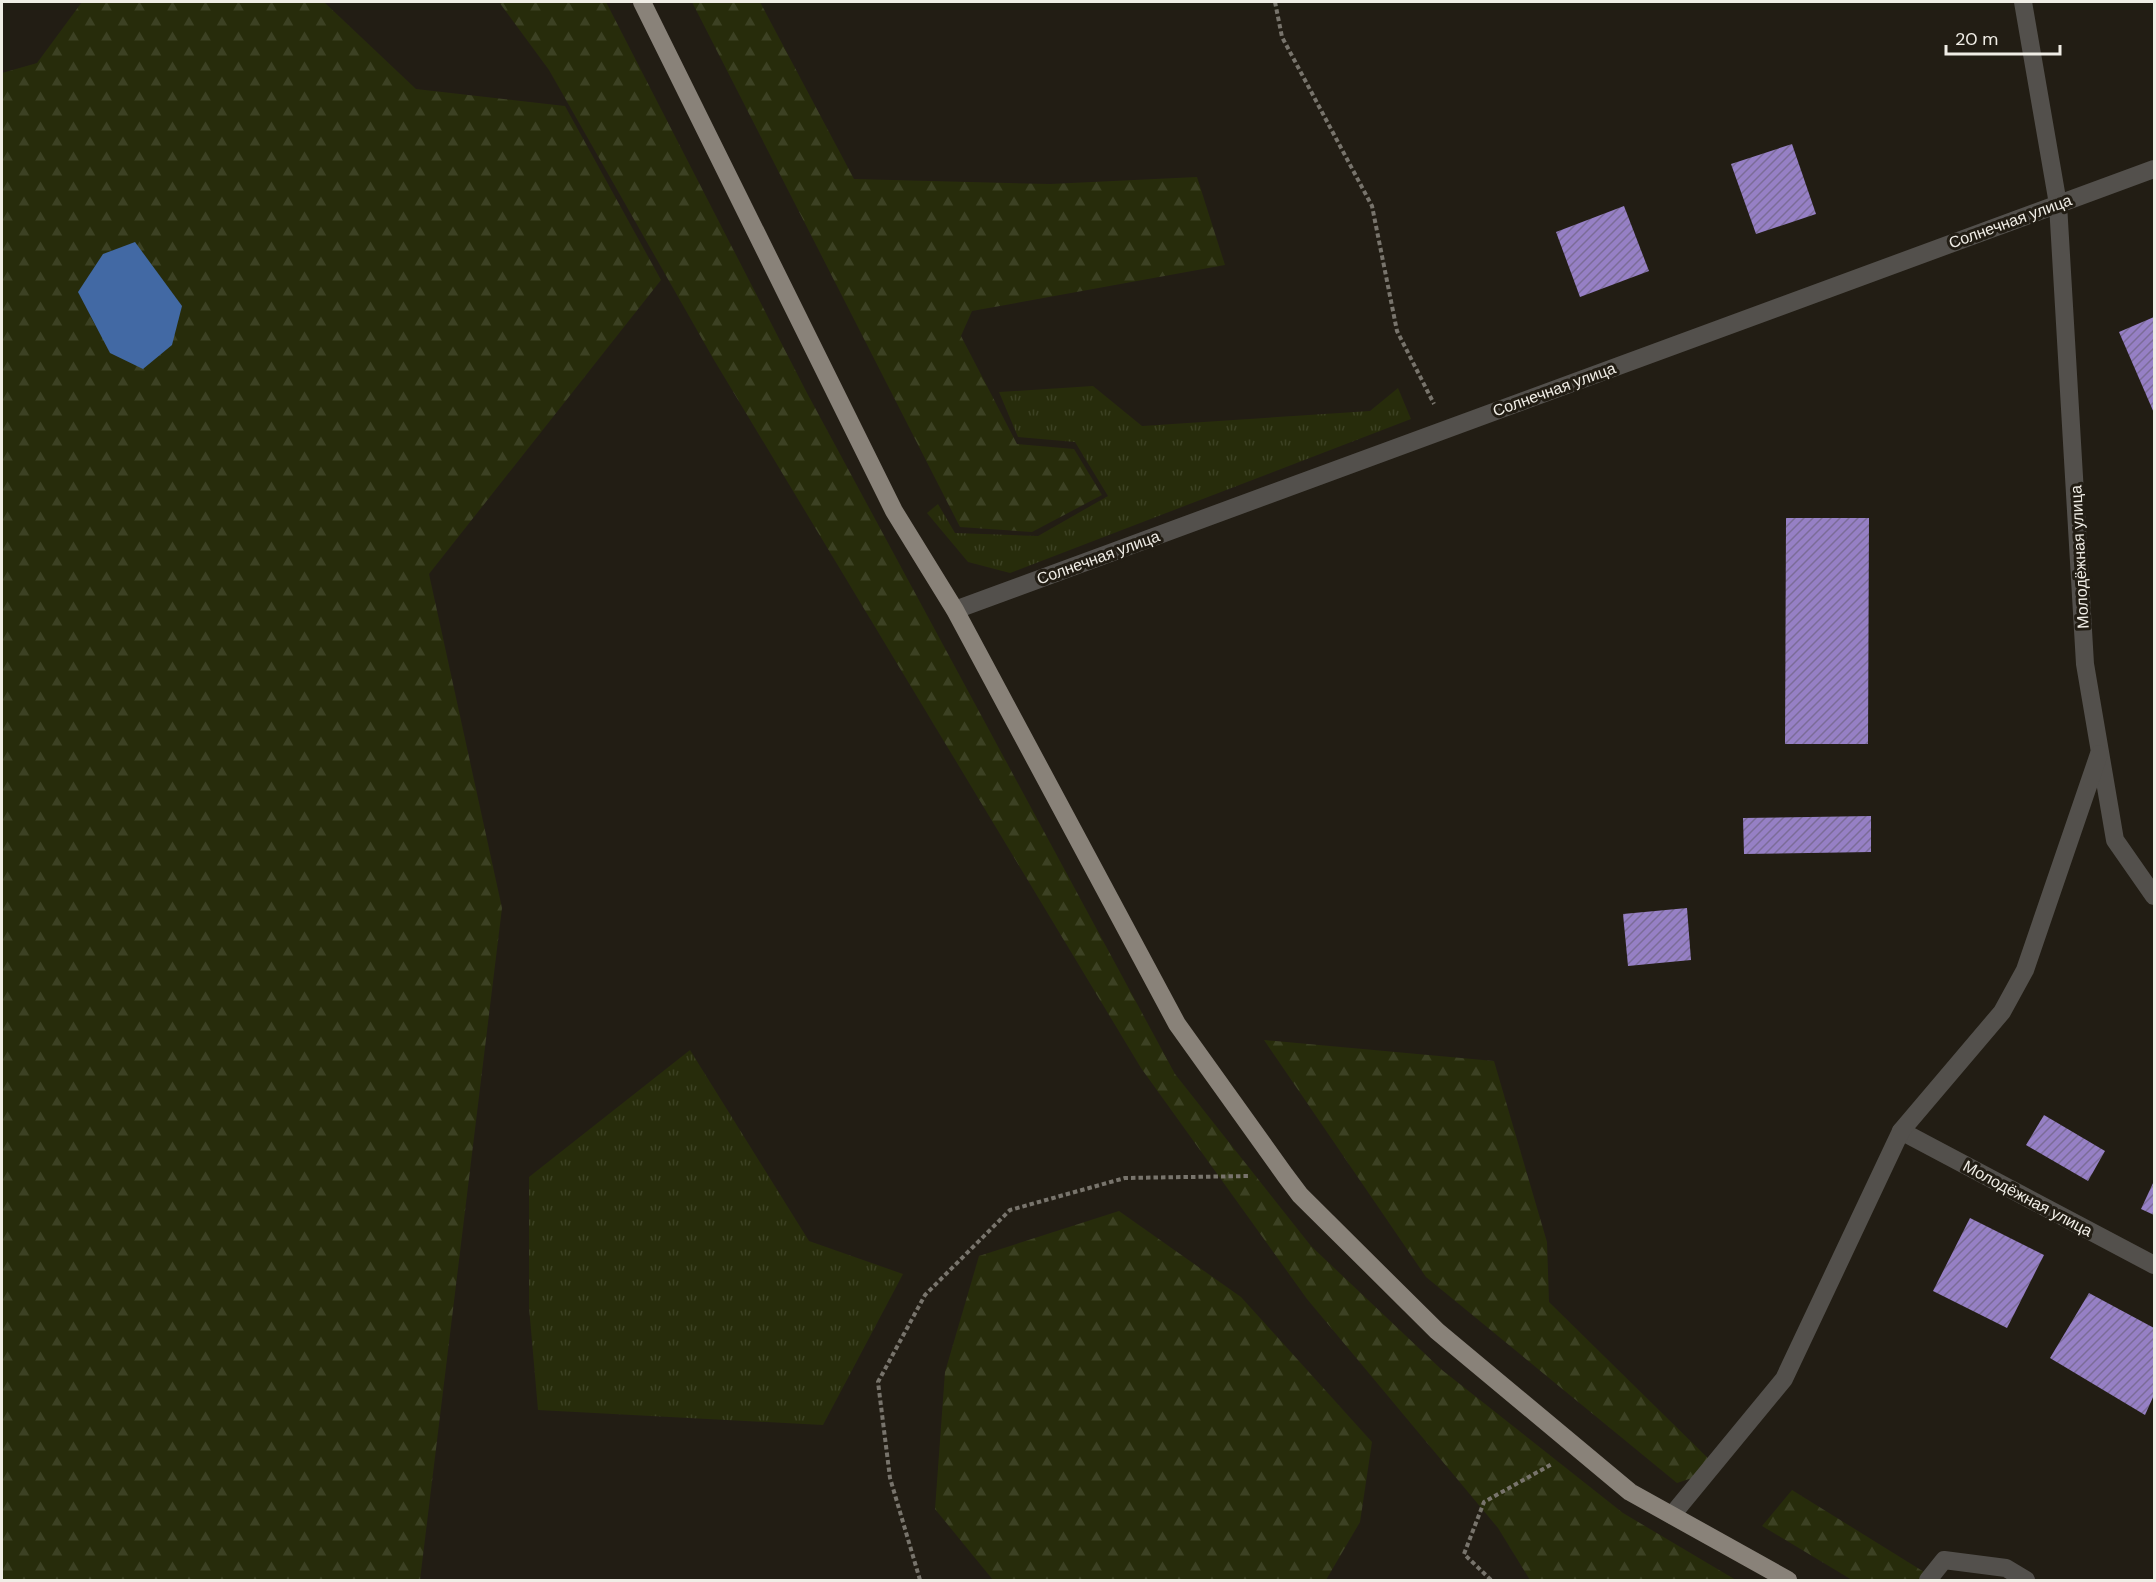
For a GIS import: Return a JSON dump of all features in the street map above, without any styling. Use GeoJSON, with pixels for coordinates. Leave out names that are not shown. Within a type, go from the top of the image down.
{"type":"FeatureCollection","features":[{"type":"Feature","properties":{"kind":"main road"},"geometry":{"type":"LineString","coordinates":[[642,2],[894,511],[955,610],[1177,1024],[1300,1196],[1437,1331],[1630,1492],[1788,1581]]}},
{"type":"Feature","properties":{"kind":"street","name":"Молодёжная улица"},"geometry":{"type":"LineString","coordinates":[[2023,2],[2058,204],[2085,664],[2115,840],[2154,897]]}},
{"type":"Feature","properties":{"kind":"street","name":"Солнечная улица"},"geometry":{"type":"LineString","coordinates":[[955,610],[2154,169]]}},
{"type":"Feature","properties":{"kind":"street"},"geometry":{"type":"LineString","coordinates":[[1672,1515],[1784,1379],[1902,1131],[2002,1012],[2025,969],[2100,751]]}},
{"type":"Feature","properties":{"kind":"street","name":"Молодёжная улица"},"geometry":{"type":"LineString","coordinates":[[1902,1131],[2154,1265]]}},
{"type":"Feature","properties":{"kind":"street"},"geometry":{"type":"LineString","coordinates":[[1928,1581],[1944,1560],[2006,1568],[2026,1581]]}},
{"type":"Feature","properties":{"kind":"path"},"geometry":{"type":"LineString","coordinates":[[1275,2],[1282,37],[1372,206],[1397,331],[1446,429]]}},
{"type":"Feature","properties":{"kind":"path"},"geometry":{"type":"LineString","coordinates":[[920,1581],[890,1478],[878,1382],[925,1295],[1010,1210],[1125,1178],[1285,1175]]}},
{"type":"Feature","properties":{"kind":"path"},"geometry":{"type":"LineString","coordinates":[[1491,1581],[1464,1554],[1484,1502],[1579,1449]]}},
{"type":"Feature","properties":{"kind":"green space"},"geometry":{"type":"Polygon","coordinates":[[[82,2],[324,2],[416,89],[565,106],[661,280],[429,574],[502,908],[420,1580],[2,1580],[2,73],[37,63],[82,2]]]}},
{"type":"Feature","properties":{"kind":"green space"},"geometry":{"type":"Polygon","coordinates":[[[499,2],[606,2],[807,393],[1175,1074],[1311,1246],[1442,1370],[1623,1513],[1736,1580],[1530,1580],[1498,1528],[1307,1299],[1141,1068],[714,360],[549,70],[499,2]]]}},
{"type":"Feature","properties":{"kind":"green space"},"geometry":{"type":"Polygon","coordinates":[[[692,2],[760,2],[854,179],[1050,184],[1197,177],[1225,265],[972,311],[961,336],[1017,444],[1074,449],[1102,495],[1032,532],[960,527],[692,2]]]}},
{"type":"Feature","properties":{"kind":"green space"},"geometry":{"type":"Polygon","coordinates":[[[1093,386],[1142,426],[1370,411],[1398,388],[1411,419],[1010,573],[968,562],[927,513],[938,504],[955,533],[1038,536],[1108,496],[1075,442],[1018,437],[999,392],[1093,386]]]}},
{"type":"Feature","properties":{"kind":"green space"},"geometry":{"type":"Polygon","coordinates":[[[1264,1040],[1494,1061],[1547,1242],[1549,1302],[1719,1469],[1677,1483],[1426,1277],[1264,1040]]]}},
{"type":"Feature","properties":{"kind":"green space"},"geometry":{"type":"Polygon","coordinates":[[[690,1050],[809,1241],[903,1274],[823,1425],[538,1410],[529,1307],[529,1177],[690,1050]]]}},
{"type":"Feature","properties":{"kind":"green space"},"geometry":{"type":"Polygon","coordinates":[[[1119,1211],[1241,1297],[1372,1442],[1360,1522],[1326,1580],[993,1580],[935,1509],[945,1372],[979,1256],[1119,1211]]]}},
{"type":"Feature","properties":{"kind":"green space"},"geometry":{"type":"Polygon","coordinates":[[[1792,1490],[1937,1580],[1852,1580],[1762,1526],[1792,1490]]]}},
{"type":"Feature","properties":{"kind":"water"},"geometry":{"type":"Polygon","coordinates":[[[135,242],[182,306],[172,345],[143,369],[110,353],[78,292],[103,254],[135,242]]]}},
{"type":"Feature","properties":{"kind":"building"},"geometry":{"type":"Polygon","coordinates":[[[1792,144],[1816,214],[1756,234],[1731,164],[1792,144]]]}},
{"type":"Feature","properties":{"kind":"building"},"geometry":{"type":"Polygon","coordinates":[[[1624,206],[1649,271],[1580,297],[1556,232],[1624,206]]]}},
{"type":"Feature","properties":{"kind":"building"},"geometry":{"type":"Polygon","coordinates":[[[2154,317],[2154,413],[2119,332],[2154,317]]]}},
{"type":"Feature","properties":{"kind":"building"},"geometry":{"type":"Polygon","coordinates":[[[1786,518],[1869,518],[1868,744],[1785,744],[1786,518]]]}},
{"type":"Feature","properties":{"kind":"building"},"geometry":{"type":"Polygon","coordinates":[[[1871,816],[1871,852],[1744,854],[1743,818],[1871,816]]]}},
{"type":"Feature","properties":{"kind":"building"},"geometry":{"type":"Polygon","coordinates":[[[1687,908],[1691,960],[1628,966],[1623,914],[1687,908]]]}},
{"type":"Feature","properties":{"kind":"building"},"geometry":{"type":"Polygon","coordinates":[[[2044,1115],[2105,1151],[2088,1181],[2026,1145],[2044,1115]]]}},
{"type":"Feature","properties":{"kind":"building"},"geometry":{"type":"Polygon","coordinates":[[[2154,1181],[2154,1215],[2141,1209],[2154,1181]]]}},
{"type":"Feature","properties":{"kind":"building"},"geometry":{"type":"Polygon","coordinates":[[[1970,1218],[2044,1255],[2007,1328],[1933,1291],[1970,1218]]]}},
{"type":"Feature","properties":{"kind":"building"},"geometry":{"type":"Polygon","coordinates":[[[2089,1293],[2154,1328],[2154,1395],[2145,1415],[2050,1358],[2089,1293]]]}}]}
